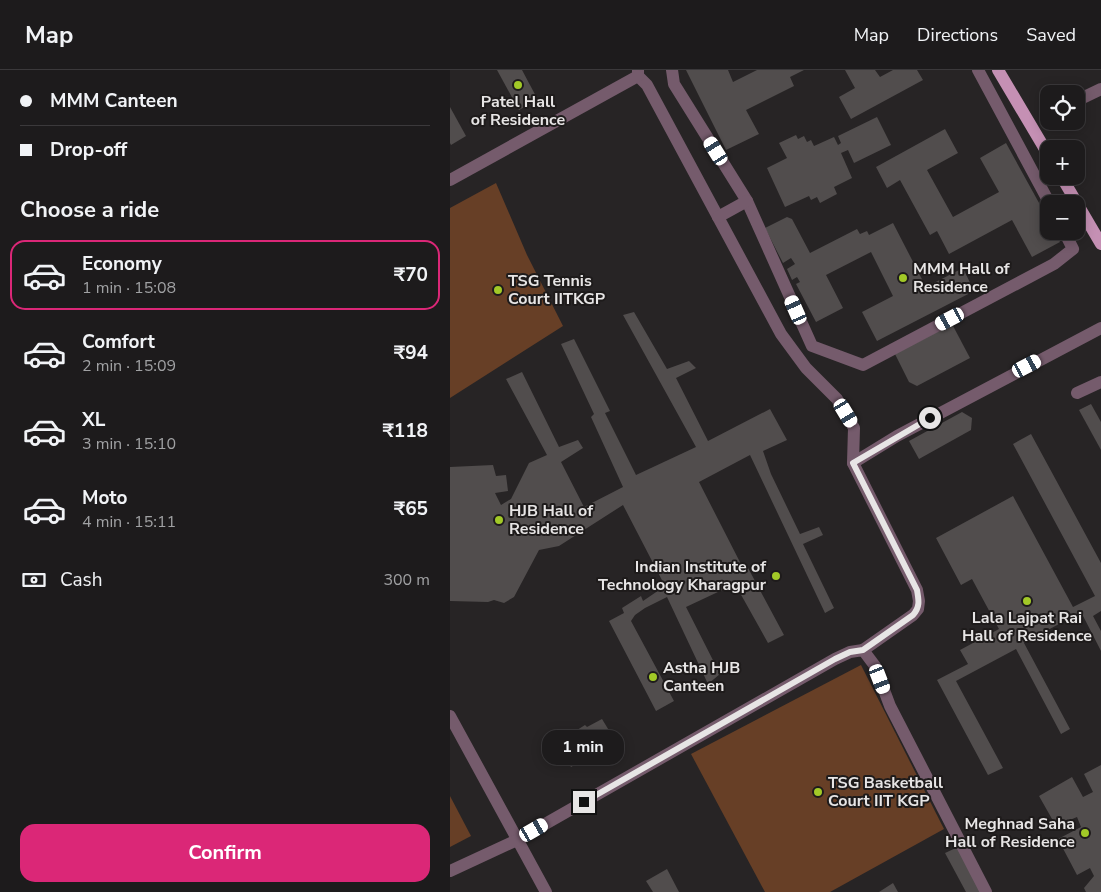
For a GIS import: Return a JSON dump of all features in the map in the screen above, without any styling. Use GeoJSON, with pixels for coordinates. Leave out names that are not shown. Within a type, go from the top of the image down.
{"type":"FeatureCollection","features":[{"type":"Feature","properties":{"kind":"main road"},"geometry":{"type":"LineString","coordinates":[[998,70],[1040,141]]}},
{"type":"Feature","properties":{"kind":"main road"},"geometry":{"type":"LineString","coordinates":[[1066,185],[1101,244]]}},
{"type":"Feature","properties":{"kind":"street"},"geometry":{"type":"LineString","coordinates":[[672,70],[674,84],[747,201],[812,346],[863,365],[1054,264],[1073,249],[1068,240]]}},
{"type":"Feature","properties":{"kind":"street"},"geometry":{"type":"LineString","coordinates":[[978,70],[1045,195]]}},
{"type":"Feature","properties":{"kind":"street"},"geometry":{"type":"LineString","coordinates":[[450,180],[638,73],[647,85],[781,334],[806,368],[837,399],[854,428],[853,463],[912,578],[919,601],[918,609],[913,615],[863,650],[850,652],[835,659],[517,840],[450,871]]}},
{"type":"Feature","properties":{"kind":"street"},"geometry":{"type":"LineString","coordinates":[[1085,97],[1101,89]]}},
{"type":"Feature","properties":{"kind":"street"},"geometry":{"type":"LineString","coordinates":[[718,217],[747,201]]}},
{"type":"Feature","properties":{"kind":"street"},"geometry":{"type":"LineString","coordinates":[[853,463],[906,431],[1101,328]]}},
{"type":"Feature","properties":{"kind":"street"},"geometry":{"type":"LineString","coordinates":[[1077,393],[1101,382]]}},
{"type":"Feature","properties":{"kind":"street"},"geometry":{"type":"LineString","coordinates":[[863,650],[875,666],[890,706],[986,892]]}},
{"type":"Feature","properties":{"kind":"street"},"geometry":{"type":"LineString","coordinates":[[450,716],[546,892]]}},
{"type":"Feature","properties":{"kind":"shaded area","name":"TSG Tennis Court IITKGP"},"geometry":{"type":"Polygon","coordinates":[[[496,183],[527,255],[563,326],[450,398],[450,208],[496,183]]]}},
{"type":"Feature","properties":{"kind":"shaded area","name":"TSG Basketball Court IIT KGP"},"geometry":{"type":"Polygon","coordinates":[[[861,665],[944,829],[830,892],[765,892],[691,754],[861,665]]]}},
{"type":"Feature","properties":{"kind":"shaded area"},"geometry":{"type":"Polygon","coordinates":[[[450,796],[471,836],[450,847],[450,796]]]}},
{"type":"Feature","properties":{"kind":"building","name":"Patel Hall of Residence"},"geometry":{"type":"Polygon","coordinates":[[[497,70],[522,70],[538,100],[519,110],[497,70]]]}},
{"type":"Feature","properties":{"kind":"building"},"geometry":{"type":"Polygon","coordinates":[[[686,70],[728,70],[733,82],[757,70],[804,70],[790,77],[794,86],[746,110],[759,134],[726,150],[686,70]]]}},
{"type":"Feature","properties":{"kind":"building"},"geometry":{"type":"Polygon","coordinates":[[[845,70],[875,70],[880,77],[893,70],[917,70],[923,80],[851,119],[839,97],[855,88],[845,70]]]}},
{"type":"Feature","properties":{"kind":"building","name":"Patel Hall of Residence"},"geometry":{"type":"Polygon","coordinates":[[[450,107],[466,136],[451,145],[450,143],[450,107]]]}},
{"type":"Feature","properties":{"kind":"building"},"geometry":{"type":"Polygon","coordinates":[[[877,117],[891,145],[854,163],[848,150],[841,153],[852,178],[834,187],[837,194],[820,203],[817,197],[811,200],[809,196],[785,207],[767,168],[787,158],[779,143],[796,135],[798,139],[804,136],[807,142],[811,140],[814,146],[834,137],[838,145],[841,143],[838,136],[877,117]]]}},
{"type":"Feature","properties":{"kind":"building","name":"MMM Hall of Residence"},"geometry":{"type":"Polygon","coordinates":[[[945,129],[958,153],[927,170],[953,217],[999,192],[980,158],[1006,143],[1040,205],[1040,240],[1059,240],[1060,242],[1032,257],[1012,220],[949,254],[937,231],[930,235],[900,180],[887,188],[876,167],[945,129]]]}},
{"type":"Feature","properties":{"kind":"building","name":"MMM Hall of Residence"},"geometry":{"type":"Polygon","coordinates":[[[787,217],[792,219],[810,253],[857,229],[860,234],[867,231],[869,235],[893,223],[926,287],[963,268],[974,291],[877,341],[862,312],[893,296],[871,252],[826,275],[843,308],[816,322],[796,284],[800,282],[797,277],[792,280],[787,269],[795,264],[791,258],[783,263],[765,228],[787,217]]]}},
{"type":"Feature","properties":{"kind":"building"},"geometry":{"type":"Polygon","coordinates":[[[634,312],[667,369],[689,361],[696,368],[676,378],[708,441],[770,409],[787,440],[763,451],[771,474],[800,534],[819,527],[823,535],[803,544],[834,608],[825,613],[750,455],[699,482],[743,568],[747,566],[784,635],[768,643],[735,584],[686,607],[720,674],[708,684],[667,597],[645,608],[635,615],[631,621],[674,701],[656,711],[609,621],[624,613],[622,608],[641,596],[643,601],[665,586],[623,505],[559,546],[539,550],[514,597],[504,603],[494,600],[488,602],[450,601],[450,467],[493,465],[496,476],[506,475],[508,491],[495,493],[501,505],[511,499],[529,463],[547,455],[506,379],[522,372],[559,447],[578,440],[583,448],[561,462],[584,507],[623,487],[591,417],[594,414],[561,344],[574,339],[610,411],[605,413],[636,475],[696,447],[623,315],[634,312]]]}},
{"type":"Feature","properties":{"kind":"building"},"geometry":{"type":"Polygon","coordinates":[[[952,324],[970,358],[917,386],[909,382],[895,354],[952,324]]]}},
{"type":"Feature","properties":{"kind":"building"},"geometry":{"type":"Polygon","coordinates":[[[1091,404],[1101,422],[1101,450],[1079,410],[1091,404]]]}},
{"type":"Feature","properties":{"kind":"building"},"geometry":{"type":"Polygon","coordinates":[[[962,412],[972,418],[971,430],[919,459],[909,441],[962,412]]]}},
{"type":"Feature","properties":{"kind":"building","name":"Lala Lajpat Rai Hall of Residence"},"geometry":{"type":"Polygon","coordinates":[[[1031,434],[1101,563],[1101,611],[1093,616],[1101,631],[1101,651],[1081,612],[1024,643],[1070,729],[1061,734],[1016,649],[956,681],[1003,768],[988,775],[937,680],[968,664],[960,650],[999,629],[972,579],[961,585],[936,538],[1013,496],[1073,607],[1095,596],[1013,444],[1031,434]]]}},
{"type":"Feature","properties":{"kind":"building"},"geometry":{"type":"Polygon","coordinates":[[[602,719],[616,742],[571,767],[557,744],[575,735],[574,732],[585,725],[587,727],[602,719]]]}},
{"type":"Feature","properties":{"kind":"building","name":"Meghnad Saha Hall of Residence"},"geometry":{"type":"Polygon","coordinates":[[[1101,765],[1101,892],[1086,892],[1084,888],[1094,876],[1090,868],[1077,875],[1058,839],[1081,827],[1077,817],[1056,826],[1039,796],[1072,777],[1083,797],[1093,792],[1084,774],[1101,765]]]}},
{"type":"Feature","properties":{"kind":"building"},"geometry":{"type":"Polygon","coordinates":[[[958,847],[982,892],[966,892],[945,853],[958,847]]]}},
{"type":"Feature","properties":{"kind":"building"},"geometry":{"type":"Polygon","coordinates":[[[667,869],[679,892],[653,892],[646,881],[667,869]]]}},
{"type":"Feature","properties":{"kind":"building"},"geometry":{"type":"Polygon","coordinates":[[[893,883],[898,892],[879,892],[893,883]]]}},
{"type":"Feature","properties":{"kind":"place","name":"Patel Hall of Residence"},"geometry":{"type":"Point","coordinates":[518,85]}},
{"type":"Feature","properties":{"kind":"place","name":"MMM Hall of Residence"},"geometry":{"type":"Point","coordinates":[903,278]}},
{"type":"Feature","properties":{"kind":"place","name":"TSG Tennis Court IITKGP"},"geometry":{"type":"Point","coordinates":[498,290]}},
{"type":"Feature","properties":{"kind":"place","name":"HJB Hall of Residence"},"geometry":{"type":"Point","coordinates":[499,520]}},
{"type":"Feature","properties":{"kind":"place","name":"Indian Institute of Technology Kharagpur"},"geometry":{"type":"Point","coordinates":[776,576]}},
{"type":"Feature","properties":{"kind":"place","name":"Lala Lajpat Rai Hall of Residence"},"geometry":{"type":"Point","coordinates":[1027,601]}},
{"type":"Feature","properties":{"kind":"place","name":"Astha HJB Canteen"},"geometry":{"type":"Point","coordinates":[653,677]}},
{"type":"Feature","properties":{"kind":"place","name":"TSG Basketball Court IIT KGP"},"geometry":{"type":"Point","coordinates":[818,792]}},
{"type":"Feature","properties":{"kind":"place","name":"Meghnad Saha Hall of Residence"},"geometry":{"type":"Point","coordinates":[1085,833]}},
{"type":"Feature","properties":{"kind":"route"},"geometry":{"type":"LineString","coordinates":[[584,802],[835,659],[850,652],[863,650],[913,615],[918,609],[917,590],[853,463],[930,418]]}}]}
